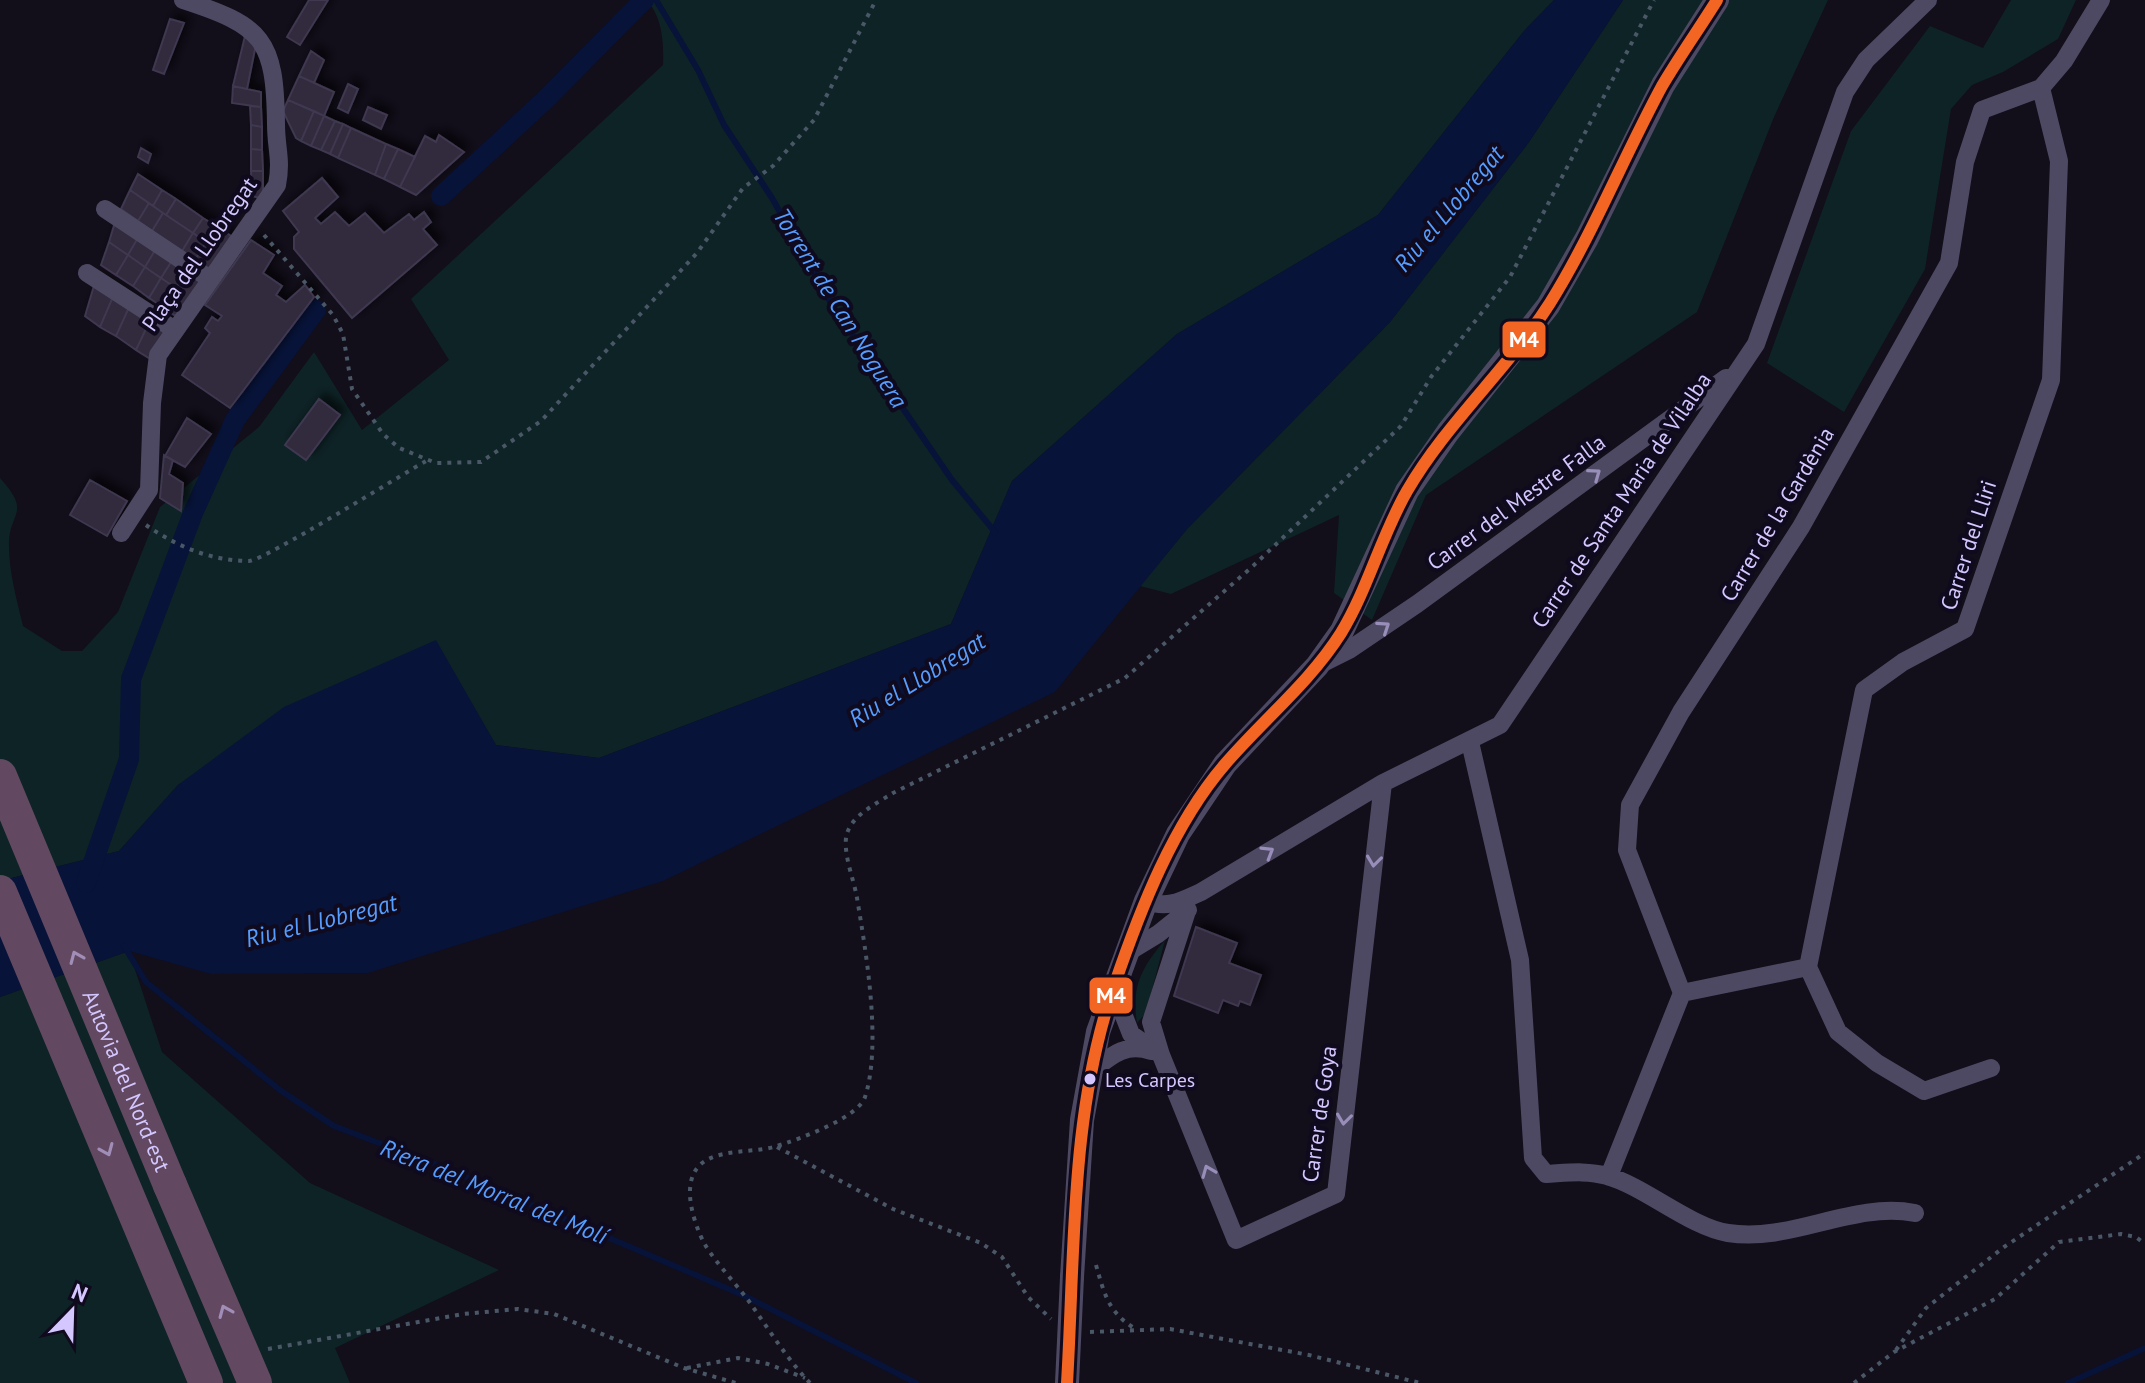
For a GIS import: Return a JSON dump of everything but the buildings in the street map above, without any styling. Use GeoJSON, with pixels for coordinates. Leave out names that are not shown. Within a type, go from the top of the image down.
{"type":"FeatureCollection","features":[{"type":"Feature","properties":{"kind":"highway","name":"Autovia del Nord-est"},"geometry":{"type":"LineString","coordinates":[[0,776],[258,1368]]}},
{"type":"Feature","properties":{"kind":"highway","name":"Autovia del Nord-est"},"geometry":{"type":"LineString","coordinates":[[0,892],[206,1383]]}},
{"type":"Feature","properties":{"kind":"street","name":"Plaça del Llobregat"},"geometry":{"type":"LineString","coordinates":[[121,533],[149,490],[152,403],[158,355],[277,185],[282,161],[276,138],[275,77],[264,45],[235,17],[183,0]]}},
{"type":"Feature","properties":{"kind":"street"},"geometry":{"type":"LineString","coordinates":[[1067,1383],[1082,1120],[1089,1073],[1113,988],[1146,901],[1198,799],[1225,764],[1317,666],[1361,597],[1390,525],[1419,472],[1525,340],[1570,271],[1663,85],[1717,0]]}},
{"type":"Feature","properties":{"kind":"street","name":"Carrer de Santa Maria de Vilalba"},"geometry":{"type":"LineString","coordinates":[[1146,901],[1161,906],[1173,905],[1201,892],[1383,783],[1500,725],[1756,344],[1845,92],[1866,60],[1928,0]]}},
{"type":"Feature","properties":{"kind":"street"},"geometry":{"type":"LineString","coordinates":[[2041,88],[2064,61],[2101,0]]}},
{"type":"Feature","properties":{"kind":"street","name":"Carrer del Lliri"},"geometry":{"type":"LineString","coordinates":[[1808,967],[1864,690],[1903,662],[1965,629],[2051,380],[2059,161],[2041,88]]}},
{"type":"Feature","properties":{"kind":"street","name":"Carrer de la Gardènia"},"geometry":{"type":"LineString","coordinates":[[1682,993],[1627,850],[1630,805],[1681,712],[1801,527],[1949,263],[1965,162],[1982,110],[2041,88]]}},
{"type":"Feature","properties":{"kind":"street"},"geometry":{"type":"LineString","coordinates":[[105,209],[210,279]]}},
{"type":"Feature","properties":{"kind":"street"},"geometry":{"type":"LineString","coordinates":[[87,273],[175,330]]}},
{"type":"Feature","properties":{"kind":"street","name":"Carrer del Mestre Falla"},"geometry":{"type":"LineString","coordinates":[[1317,666],[1349,650],[1417,604],[1738,369]]}},
{"type":"Feature","properties":{"kind":"street"},"geometry":{"type":"LineString","coordinates":[[1470,742],[1520,960],[1533,1158],[1546,1174],[1587,1172],[1609,1176],[1726,1233],[1769,1233],[1874,1210],[1915,1213]]}},
{"type":"Feature","properties":{"kind":"street","name":"Carrer de Goya"},"geometry":{"type":"LineString","coordinates":[[1187,911],[1151,1022],[1161,1055],[1236,1240],[1336,1194],[1383,783]]}},
{"type":"Feature","properties":{"kind":"street","name":"Carrer de Santa Maria de Vilalba"},"geometry":{"type":"LineString","coordinates":[[1125,954],[1187,911],[1201,892]]}},
{"type":"Feature","properties":{"kind":"street"},"geometry":{"type":"LineString","coordinates":[[1609,1176],[1682,993],[1808,967],[1838,1032],[1877,1063],[1924,1091],[1991,1068]]}},
{"type":"Feature","properties":{"kind":"street"},"geometry":{"type":"LineString","coordinates":[[1113,988],[1131,1034],[1161,1055]]}},
{"type":"Feature","properties":{"kind":"street"},"geometry":{"type":"LineString","coordinates":[[1089,1073],[1119,1050],[1134,1046],[1161,1055]]}},
{"type":"Feature","properties":{"kind":"path"},"geometry":{"type":"LineString","coordinates":[[251,221],[333,315],[343,334],[352,389],[370,418],[399,448],[427,460],[459,465],[481,462],[541,421],[697,253],[743,188],[773,166],[814,120],[876,0]]}},
{"type":"Feature","properties":{"kind":"path"},"geometry":{"type":"LineString","coordinates":[[808,1381],[706,1246],[690,1190],[695,1169],[705,1160],[731,1152],[776,1147],[842,1120],[854,1113],[864,1099],[872,1056],[873,1029],[846,838],[850,827],[860,814],[893,793],[1125,678],[1253,566],[1401,426],[1431,377],[1510,277],[1654,0]]}},
{"type":"Feature","properties":{"kind":"path"},"geometry":{"type":"LineString","coordinates":[[134,516],[165,539],[204,555],[252,561],[427,460]]}},
{"type":"Feature","properties":{"kind":"path"},"geometry":{"type":"LineString","coordinates":[[776,1147],[893,1209],[981,1243],[1002,1257],[1045,1317],[1059,1322]]}},
{"type":"Feature","properties":{"kind":"path"},"geometry":{"type":"LineString","coordinates":[[1894,1352],[1926,1308],[2016,1239],[2145,1153]]}},
{"type":"Feature","properties":{"kind":"path"},"geometry":{"type":"LineString","coordinates":[[1854,1383],[1894,1352],[1995,1299],[2059,1242],[2121,1234],[2136,1237],[2145,1244]]}},
{"type":"Feature","properties":{"kind":"path"},"geometry":{"type":"LineString","coordinates":[[1094,1258],[1108,1305],[1117,1318],[1134,1328]]}},
{"type":"Feature","properties":{"kind":"path"},"geometry":{"type":"LineString","coordinates":[[258,1368],[273,1345],[463,1314],[518,1309],[554,1314],[684,1368],[736,1383]]}},
{"type":"Feature","properties":{"kind":"path"},"geometry":{"type":"LineString","coordinates":[[1085,1331],[1115,1333],[1134,1328],[1170,1329],[1293,1352],[1420,1383]]}},
{"type":"Feature","properties":{"kind":"path"},"geometry":{"type":"LineString","coordinates":[[684,1368],[738,1358],[768,1364],[808,1381]]}},
{"type":"Feature","properties":{"kind":"green space"},"geometry":{"type":"Polygon","coordinates":[[[646,0],[1554,0],[1524,31],[1378,215],[1177,334],[1012,481],[951,624],[599,758],[496,745],[435,641],[178,785],[119,851],[0,881],[0,478],[17,506],[9,556],[23,626],[62,651],[82,651],[118,612],[160,507],[259,427],[314,352],[362,430],[449,360],[411,299],[663,65],[659,21],[646,0]]]}},
{"type":"Feature","properties":{"kind":"green space"},"geometry":{"type":"Polygon","coordinates":[[[1623,0],[1828,0],[1774,117],[1697,312],[1426,495],[1372,620],[1334,593],[1339,515],[1171,594],[1140,586],[1187,529],[1390,322],[1529,142],[1623,0]]]}},
{"type":"Feature","properties":{"kind":"green space"},"geometry":{"type":"Polygon","coordinates":[[[2011,0],[2076,0],[2058,39],[2003,72],[1972,85],[1951,109],[1925,269],[1844,412],[1767,363],[1851,131],[1930,26],[1983,48],[2011,0]]]}},
{"type":"Feature","properties":{"kind":"green space"},"geometry":{"type":"Polygon","coordinates":[[[1165,940],[1146,1013],[1137,1023],[1136,998],[1140,978],[1165,940]]]}},
{"type":"Feature","properties":{"kind":"green space"},"geometry":{"type":"Polygon","coordinates":[[[129,951],[162,1052],[310,1183],[499,1270],[335,1348],[350,1383],[0,1383],[0,997],[129,951]]]}},
{"type":"Feature","properties":{"kind":"water","name":"Riu el Llobregat"},"geometry":{"type":"Polygon","coordinates":[[[1554,0],[1623,0],[1529,142],[1390,322],[1187,529],[1055,692],[663,881],[368,973],[211,974],[129,951],[0,997],[0,881],[119,851],[178,785],[284,707],[436,640],[496,745],[599,758],[951,624],[1012,481],[1177,334],[1378,215],[1524,31],[1554,0]]]}},
{"type":"Feature","properties":{"kind":"waterway"},"geometry":{"type":"LineString","coordinates":[[441,196],[545,100],[644,0]]}},
{"type":"Feature","properties":{"kind":"waterway","name":"Torrent de Can Noguera"},"geometry":{"type":"LineString","coordinates":[[656,0],[698,70],[724,125],[772,198],[832,305],[952,480],[995,532]]}},
{"type":"Feature","properties":{"kind":"waterway"},"geometry":{"type":"LineString","coordinates":[[86,883],[129,759],[131,679],[193,513],[235,420],[316,310]]}},
{"type":"Feature","properties":{"kind":"waterway","name":"Riera del Morral del Molí"},"geometry":{"type":"LineString","coordinates":[[124,946],[146,982],[280,1090],[334,1126],[448,1169],[745,1296],[916,1383]]}},
{"type":"Feature","properties":{"kind":"waterway","name":"Riera del Morral del Molí"},"geometry":{"type":"LineString","coordinates":[[2068,1383],[2145,1348]]}},
{"type":"Feature","properties":{"kind":"transit line","name":"M4"},"geometry":{"type":"LineString","coordinates":[[1067,1383],[1077,1182],[1089,1083],[1114,986],[1160,869],[1207,787],[1315,668],[1341,633],[1407,491],[1440,442],[1516,351],[1550,303],[1662,86],[1717,0]]}},
{"type":"Feature","properties":{"kind":"place","name":"Les Carpes"},"geometry":{"type":"Point","coordinates":[1090,1079]}}]}
